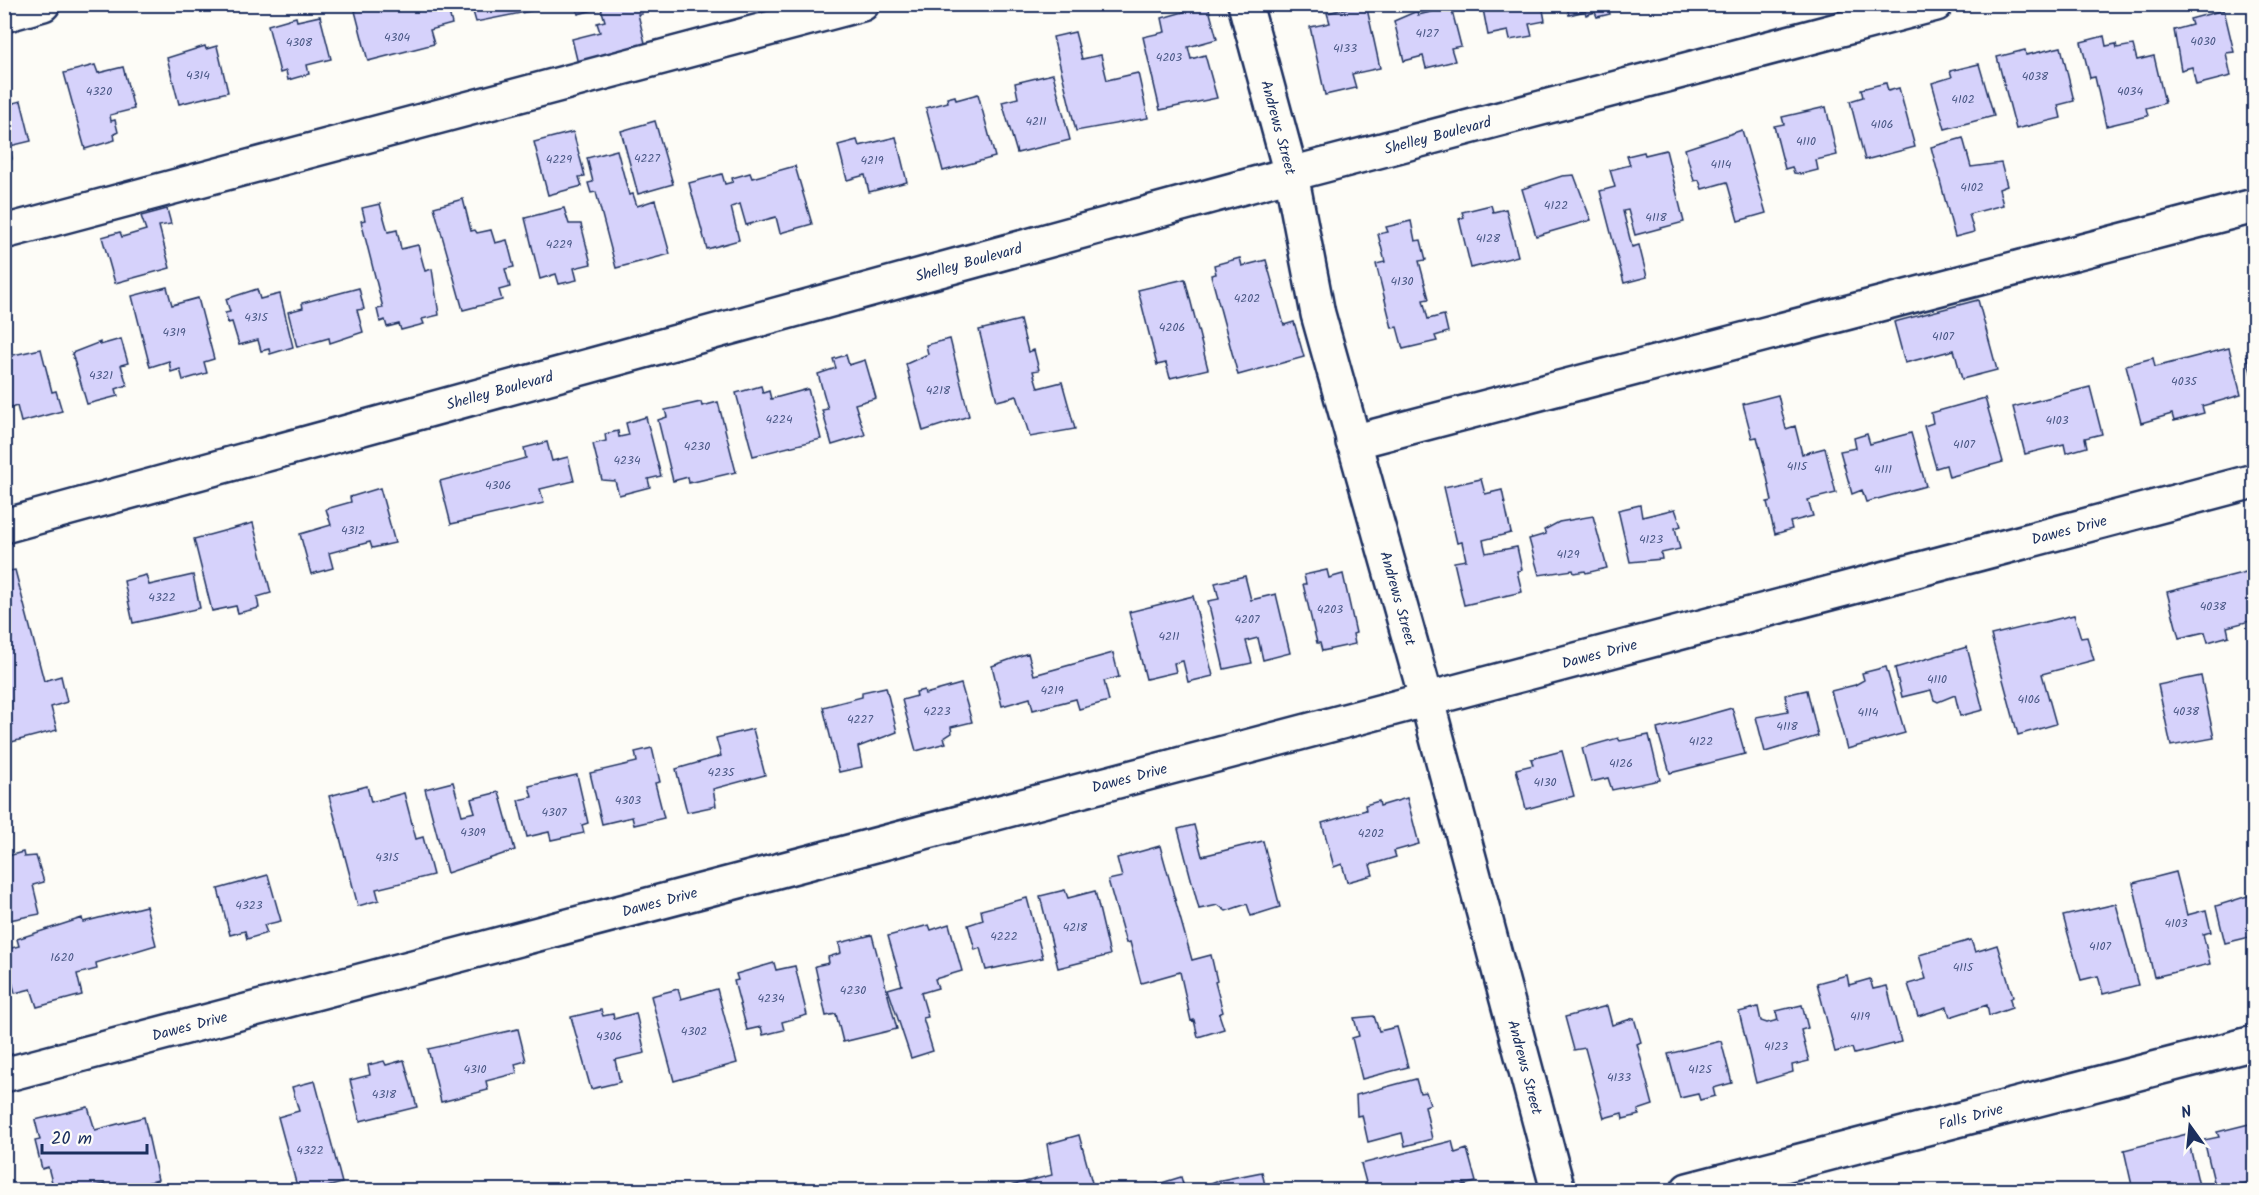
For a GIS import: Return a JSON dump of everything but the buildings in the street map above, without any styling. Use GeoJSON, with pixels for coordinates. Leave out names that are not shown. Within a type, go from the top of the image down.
{"type":"FeatureCollection","features":[{"type":"Feature","properties":{"kind":"street"},"geometry":{"type":"LineString","coordinates":[[4,15],[43,4]]}},
{"type":"Feature","properties":{"kind":"street"},"geometry":{"type":"LineString","coordinates":[[4,231],[862,4]]}},
{"type":"Feature","properties":{"kind":"street","name":"Andrews Street"},"geometry":{"type":"LineString","coordinates":[[1245,4],[1291,174],[1318,314],[1427,701],[1558,1191]]}},
{"type":"Feature","properties":{"kind":"street","name":"Shelley Boulevard"},"geometry":{"type":"LineString","coordinates":[[4,526],[1291,174],[1936,4]]}},
{"type":"Feature","properties":{"kind":"street"},"geometry":{"type":"LineString","coordinates":[[1353,442],[2254,206]]}},
{"type":"Feature","properties":{"kind":"street","name":"Dawes Drive"},"geometry":{"type":"LineString","coordinates":[[4,1075],[2254,481]]}},
{"type":"Feature","properties":{"kind":"street","name":"Falls Drive"},"geometry":{"type":"LineString","coordinates":[[1688,1191],[2254,1042]]}}]}
